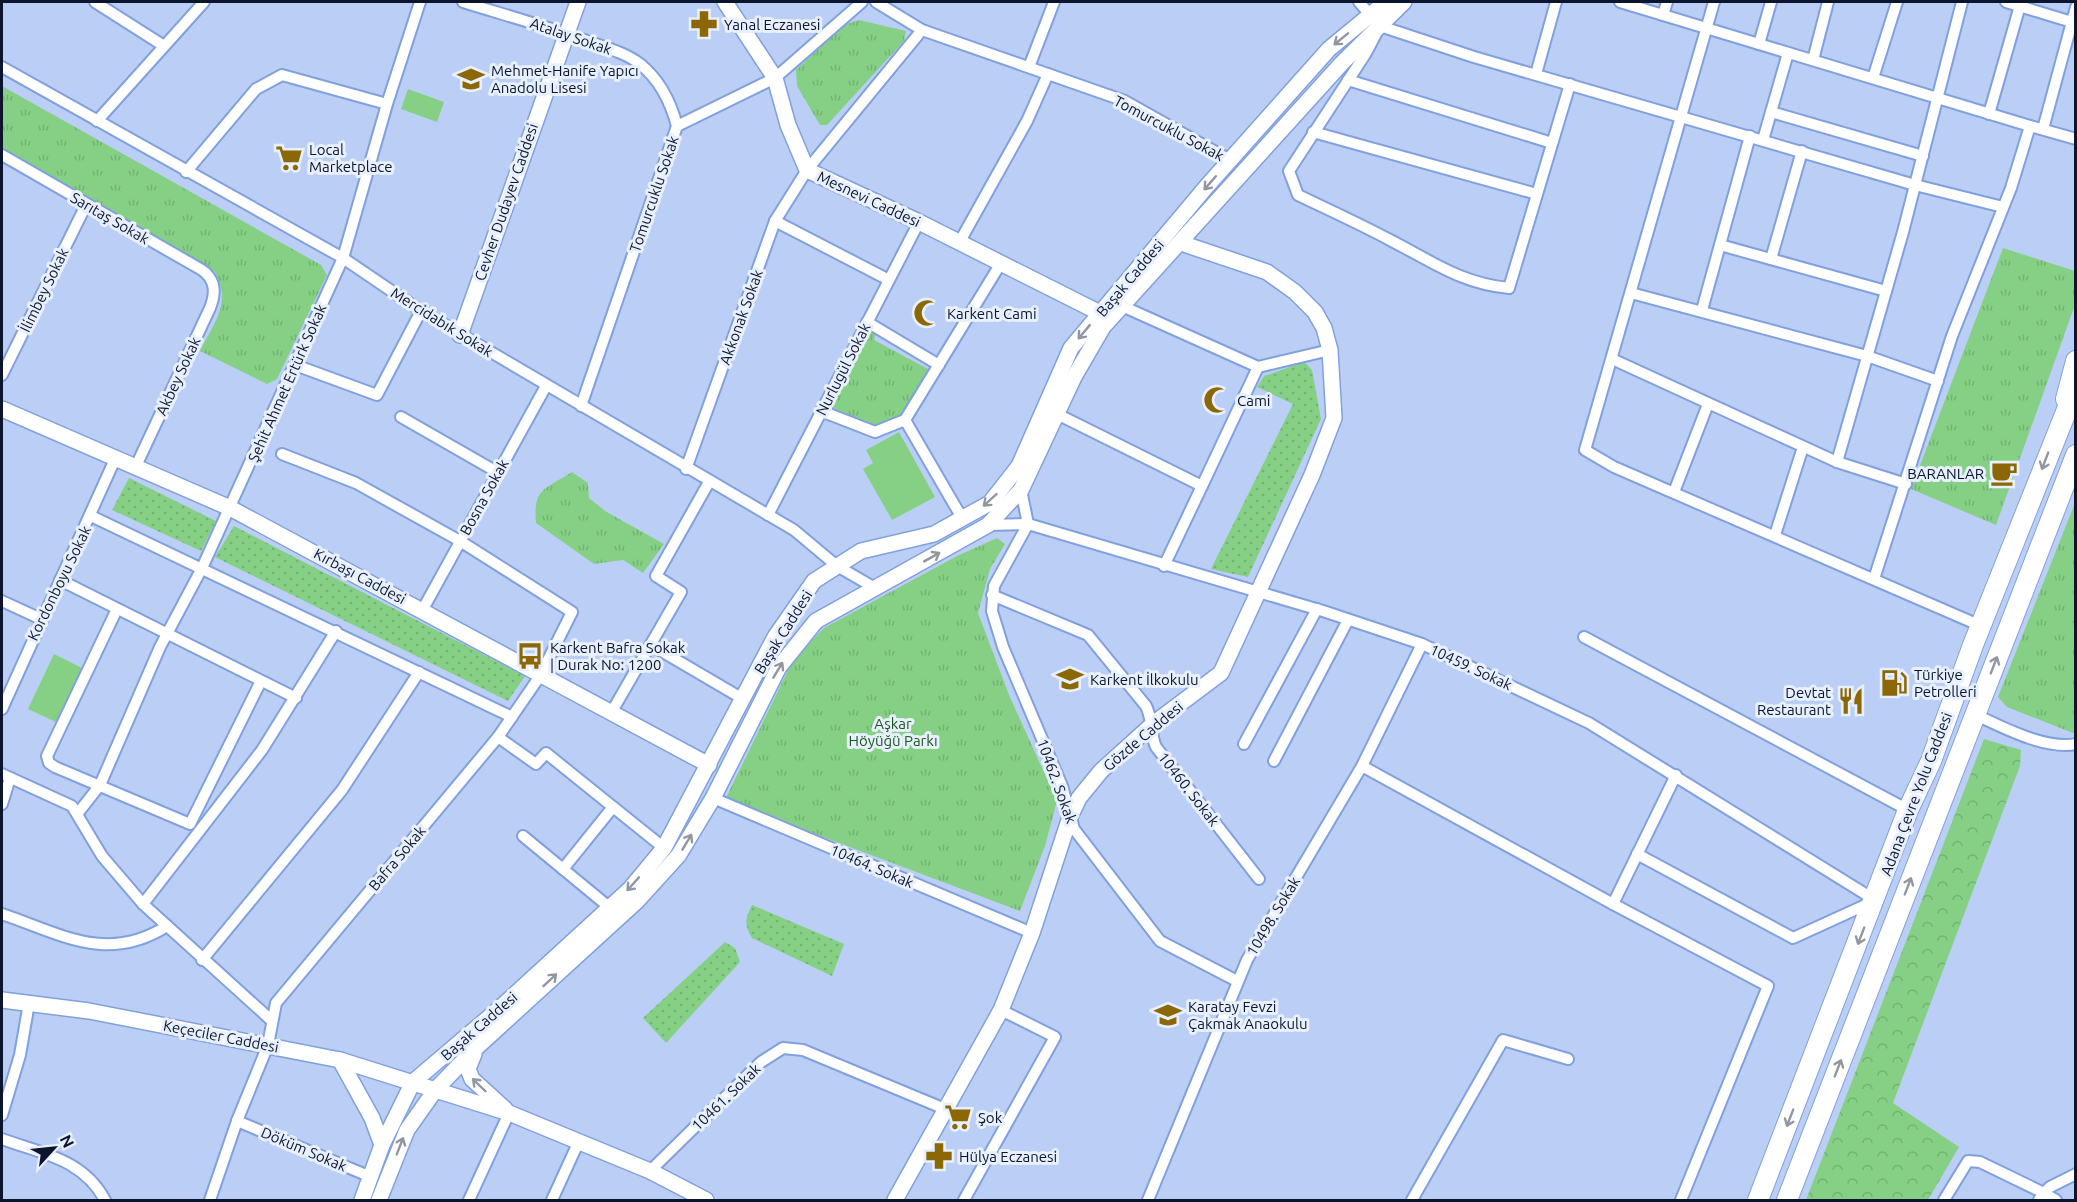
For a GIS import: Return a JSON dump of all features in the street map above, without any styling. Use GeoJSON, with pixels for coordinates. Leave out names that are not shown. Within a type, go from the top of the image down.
{"type":"FeatureCollection","features":[{"type":"Feature","properties":{"kind":"highway"},"geometry":{"type":"LineString","coordinates":[[2061,420],[2076,361]]}},
{"type":"Feature","properties":{"kind":"highway","name":"Adana Çevre Yolu Caddesi"},"geometry":{"type":"LineString","coordinates":[[1758,1200],[1908,810],[1931,761],[1981,626],[2076,387]]}},
{"type":"Feature","properties":{"kind":"highway","name":"Adana Çevre Yolu Caddesi"},"geometry":{"type":"LineString","coordinates":[[1787,1200],[2076,455]]}},
{"type":"Feature","properties":{"kind":"street"},"geometry":{"type":"LineString","coordinates":[[95,2],[164,46]]}},
{"type":"Feature","properties":{"kind":"street"},"geometry":{"type":"LineString","coordinates":[[97,121],[204,2]]}},
{"type":"Feature","properties":{"kind":"street","name":"Şehit Ahmet Ertürk Sokak"},"geometry":{"type":"LineString","coordinates":[[78,813],[99,785],[168,634],[230,508],[343,258],[387,104],[420,2]]}},
{"type":"Feature","properties":{"kind":"street","name":"Atalay Sokak"},"geometry":{"type":"LineString","coordinates":[[463,2],[565,33],[616,51],[640,63],[666,96],[677,126]]}},
{"type":"Feature","properties":{"kind":"street","name":"Cevher Dudayev Caddesi"},"geometry":{"type":"LineString","coordinates":[[460,335],[565,33],[578,2]]}},
{"type":"Feature","properties":{"kind":"street","name":"Mesnevi Caddesi"},"geometry":{"type":"LineString","coordinates":[[725,2],[774,78],[788,125],[807,170],[919,222],[1100,313]]}},
{"type":"Feature","properties":{"kind":"street","name":"Tomurcuklu Sokak"},"geometry":{"type":"LineString","coordinates":[[580,406],[677,126],[774,78],[862,2]]}},
{"type":"Feature","properties":{"kind":"street","name":"Tomurcuklu Sokak"},"geometry":{"type":"LineString","coordinates":[[876,2],[922,30],[1125,101],[1230,160]]}},
{"type":"Feature","properties":{"kind":"street"},"geometry":{"type":"LineString","coordinates":[[1029,67],[1054,2]]}},
{"type":"Feature","properties":{"kind":"street"},"geometry":{"type":"LineString","coordinates":[[1359,2],[1375,21],[1536,74],[1915,185],[2004,207]]}},
{"type":"Feature","properties":{"kind":"street","name":"Başak Caddesi"},"geometry":{"type":"LineString","coordinates":[[380,1200],[406,1130],[436,1089],[476,1048],[637,901],[678,856],[712,798],[779,667],[816,621],[988,525],[1021,490],[1074,377],[1103,327],[1181,243],[1375,21],[1386,2]]}},
{"type":"Feature","properties":{"kind":"street","name":"Başak Caddesi"},"geometry":{"type":"LineString","coordinates":[[362,1200],[382,1145],[413,1082],[500,1008],[630,889],[664,848],[776,637],[814,581],[861,551],[934,534],[990,503],[1019,466],[1071,348],[1230,160],[1329,49],[1404,2]]}},
{"type":"Feature","properties":{"kind":"street"},"geometry":{"type":"LineString","coordinates":[[1536,74],[1556,2]]}},
{"type":"Feature","properties":{"kind":"street"},"geometry":{"type":"LineString","coordinates":[[1620,2],[2076,139]]}},
{"type":"Feature","properties":{"kind":"street"},"geometry":{"type":"LineString","coordinates":[[1664,15],[1667,2]]}},
{"type":"Feature","properties":{"kind":"street"},"geometry":{"type":"LineString","coordinates":[[1714,2],[1585,450],[1614,467],[1981,626]]}},
{"type":"Feature","properties":{"kind":"street"},"geometry":{"type":"LineString","coordinates":[[1759,44],[1771,2]]}},
{"type":"Feature","properties":{"kind":"street"},"geometry":{"type":"LineString","coordinates":[[1813,60],[1828,2]]}},
{"type":"Feature","properties":{"kind":"street"},"geometry":{"type":"LineString","coordinates":[[1873,78],[1897,2]]}},
{"type":"Feature","properties":{"kind":"street"},"geometry":{"type":"LineString","coordinates":[[1837,462],[1923,156],[1962,2]]}},
{"type":"Feature","properties":{"kind":"street"},"geometry":{"type":"LineString","coordinates":[[2006,2],[2020,3],[2072,22]]}},
{"type":"Feature","properties":{"kind":"street"},"geometry":{"type":"LineString","coordinates":[[1989,114],[2020,3]]}},
{"type":"Feature","properties":{"kind":"street"},"geometry":{"type":"LineString","coordinates":[[2043,129],[2076,8]]}},
{"type":"Feature","properties":{"kind":"street"},"geometry":{"type":"LineString","coordinates":[[1375,21],[1366,53],[1289,171],[1298,195],[1453,275],[1483,286],[1509,288],[1570,84]]}},
{"type":"Feature","properties":{"kind":"street","name":"Akkonak Sokak"},"geometry":{"type":"LineString","coordinates":[[686,469],[775,221],[807,170],[922,30]]}},
{"type":"Feature","properties":{"kind":"street"},"geometry":{"type":"LineString","coordinates":[[1763,140],[1788,52]]}},
{"type":"Feature","properties":{"kind":"street","name":"Mercidabık Sokak"},"geometry":{"type":"LineString","coordinates":[[2,67],[343,258],[420,311],[686,469],[794,530],[837,567],[875,588]]}},
{"type":"Feature","properties":{"kind":"street"},"geometry":{"type":"LineString","coordinates":[[959,243],[1027,121],[1048,74]]}},
{"type":"Feature","properties":{"kind":"street"},"geometry":{"type":"LineString","coordinates":[[186,172],[256,89],[282,75],[387,104]]}},
{"type":"Feature","properties":{"kind":"street"},"geometry":{"type":"LineString","coordinates":[[1348,80],[1552,142]]}},
{"type":"Feature","properties":{"kind":"street"},"geometry":{"type":"LineString","coordinates":[[1771,112],[1923,156]]}},
{"type":"Feature","properties":{"kind":"street"},"geometry":{"type":"LineString","coordinates":[[1874,579],[1952,336],[2004,207],[2030,126]]}},
{"type":"Feature","properties":{"kind":"street"},"geometry":{"type":"LineString","coordinates":[[1313,132],[1537,194]]}},
{"type":"Feature","properties":{"kind":"street"},"geometry":{"type":"LineString","coordinates":[[1702,310],[1750,136]]}},
{"type":"Feature","properties":{"kind":"street"},"geometry":{"type":"LineString","coordinates":[[1771,260],[1802,151]]}},
{"type":"Feature","properties":{"kind":"street","name":"Sarıtaş Sokak"},"geometry":{"type":"LineString","coordinates":[[2,155],[202,270],[210,276],[214,285]]}},
{"type":"Feature","properties":{"kind":"street","name":"İlimbey Sokak"},"geometry":{"type":"LineString","coordinates":[[2,375],[86,205]]}},
{"type":"Feature","properties":{"kind":"street"},"geometry":{"type":"LineString","coordinates":[[775,221],[889,280]]}},
{"type":"Feature","properties":{"kind":"street","name":"Nurlugül Sokak"},"geometry":{"type":"LineString","coordinates":[[768,515],[919,222]]}},
{"type":"Feature","properties":{"kind":"street","name":"Gözde Caddesi"},"geometry":{"type":"LineString","coordinates":[[895,1200],[1001,1010],[1032,933],[1070,817],[1089,783],[1153,724],[1221,674],[1312,475],[1334,417],[1330,350],[1324,328],[1315,312],[1267,272],[1181,243]]}},
{"type":"Feature","properties":{"kind":"street"},"geometry":{"type":"LineString","coordinates":[[1720,246],[1886,291]]}},
{"type":"Feature","properties":{"kind":"street"},"geometry":{"type":"LineString","coordinates":[[821,411],[875,432],[905,420],[1001,263]]}},
{"type":"Feature","properties":{"kind":"street","name":"Akbey Sokak"},"geometry":{"type":"LineString","coordinates":[[136,466],[210,308],[214,298],[214,285]]}},
{"type":"Feature","properties":{"kind":"street"},"geometry":{"type":"LineString","coordinates":[[1630,293],[1702,310],[1867,356],[1938,381]]}},
{"type":"Feature","properties":{"kind":"street"},"geometry":{"type":"LineString","coordinates":[[1122,306],[1258,367],[1330,350]]}},
{"type":"Feature","properties":{"kind":"street"},"geometry":{"type":"LineString","coordinates":[[295,365],[377,395],[420,311]]}},
{"type":"Feature","properties":{"kind":"street"},"geometry":{"type":"LineString","coordinates":[[867,322],[939,365]]}},
{"type":"Feature","properties":{"kind":"street"},"geometry":{"type":"LineString","coordinates":[[1612,360],[1837,462],[1906,484]]}},
{"type":"Feature","properties":{"kind":"street"},"geometry":{"type":"LineString","coordinates":[[1164,566],[1258,367]]}},
{"type":"Feature","properties":{"kind":"street","name":"Bosna Sokak"},"geometry":{"type":"LineString","coordinates":[[423,609],[546,386]]}},
{"type":"Feature","properties":{"kind":"street"},"geometry":{"type":"LineString","coordinates":[[1674,492],[1708,404]]}},
{"type":"Feature","properties":{"kind":"street","name":"Kırbaşı Caddesi"},"geometry":{"type":"LineString","coordinates":[[2,409],[230,508],[423,609],[540,676],[709,765]]}},
{"type":"Feature","properties":{"kind":"street"},"geometry":{"type":"LineString","coordinates":[[1057,414],[1202,486]]}},
{"type":"Feature","properties":{"kind":"street"},"geometry":{"type":"LineString","coordinates":[[401,417],[497,472]]}},
{"type":"Feature","properties":{"kind":"street"},"geometry":{"type":"LineString","coordinates":[[905,420],[962,518]]}},
{"type":"Feature","properties":{"kind":"street"},"geometry":{"type":"LineString","coordinates":[[1775,535],[1803,447]]}},
{"type":"Feature","properties":{"kind":"street"},"geometry":{"type":"LineString","coordinates":[[282,454],[356,483],[460,541]]}},
{"type":"Feature","properties":{"kind":"street","name":"Kordonboyu Sokak"},"geometry":{"type":"LineString","coordinates":[[2,709],[116,457]]}},
{"type":"Feature","properties":{"kind":"street"},"geometry":{"type":"LineString","coordinates":[[611,712],[681,592],[656,576],[709,482]]}},
{"type":"Feature","properties":{"kind":"street"},"geometry":{"type":"LineString","coordinates":[[1021,490],[1028,524]]}},
{"type":"Feature","properties":{"kind":"street"},"geometry":{"type":"LineString","coordinates":[[91,516],[512,717]]}},
{"type":"Feature","properties":{"kind":"street","name":"10459. Sokak"},"geometry":{"type":"LineString","coordinates":[[988,525],[1028,524],[1164,566],[1317,609],[1422,644],[1589,723],[1875,900]]}},
{"type":"Feature","properties":{"kind":"street","name":"10462. Sokak"},"geometry":{"type":"LineString","coordinates":[[1028,524],[999,576],[992,595],[992,611],[997,633],[1062,786],[1070,817],[1080,839],[1160,941],[1237,981]]}},
{"type":"Feature","properties":{"kind":"street","name":"Bafra Sokak"},"geometry":{"type":"LineString","coordinates":[[210,1200],[237,1121],[268,1045],[276,1003],[498,737],[540,676],[572,612],[460,541]]}},
{"type":"Feature","properties":{"kind":"street"},"geometry":{"type":"LineString","coordinates":[[60,580],[296,699]]}},
{"type":"Feature","properties":{"kind":"street","name":"10460. Sokak"},"geometry":{"type":"LineString","coordinates":[[992,595],[1088,635],[1146,706],[1153,724],[1153,740],[1156,747],[1259,879]]}},
{"type":"Feature","properties":{"kind":"street"},"geometry":{"type":"LineString","coordinates":[[2,601],[41,619]]}},
{"type":"Feature","properties":{"kind":"street"},"geometry":{"type":"LineString","coordinates":[[117,609],[47,756],[49,763],[190,824],[201,832]]}},
{"type":"Feature","properties":{"kind":"street"},"geometry":{"type":"LineString","coordinates":[[1244,744],[1317,609]]}},
{"type":"Feature","properties":{"kind":"street"},"geometry":{"type":"LineString","coordinates":[[1274,761],[1348,620]]}},
{"type":"Feature","properties":{"kind":"street"},"geometry":{"type":"LineString","coordinates":[[143,904],[201,832],[262,750],[296,699],[336,631]]}},
{"type":"Feature","properties":{"kind":"street"},"geometry":{"type":"LineString","coordinates":[[1584,637],[1908,810]]}},
{"type":"Feature","properties":{"kind":"street","name":"10498. Sokak"},"geometry":{"type":"LineString","coordinates":[[1148,1200],[1237,981],[1258,939],[1362,766],[1422,644]]}},
{"type":"Feature","properties":{"kind":"street"},"geometry":{"type":"LineString","coordinates":[[651,645],[743,699]]}},
{"type":"Feature","properties":{"kind":"street"},"geometry":{"type":"LineString","coordinates":[[202,960],[342,790],[419,672]]}},
{"type":"Feature","properties":{"kind":"street"},"geometry":{"type":"LineString","coordinates":[[190,824],[261,681]]}},
{"type":"Feature","properties":{"kind":"street"},"geometry":{"type":"LineString","coordinates":[[1974,714],[2025,737],[2067,746],[2076,744]]}},
{"type":"Feature","properties":{"kind":"street"},"geometry":{"type":"LineString","coordinates":[[498,737],[536,764],[546,753],[664,848]]}},
{"type":"Feature","properties":{"kind":"street"},"geometry":{"type":"LineString","coordinates":[[1362,766],[1612,904],[1768,986],[1681,1200]]}},
{"type":"Feature","properties":{"kind":"street"},"geometry":{"type":"LineString","coordinates":[[1612,904],[1676,775]]}},
{"type":"Feature","properties":{"kind":"street"},"geometry":{"type":"LineString","coordinates":[[2,804],[6,776],[72,806],[102,856],[143,904],[202,960],[271,1020]]}},
{"type":"Feature","properties":{"kind":"street","name":"10464. Sokak"},"geometry":{"type":"LineString","coordinates":[[712,798],[1032,933]]}},
{"type":"Feature","properties":{"kind":"street"},"geometry":{"type":"LineString","coordinates":[[563,869],[613,807]]}},
{"type":"Feature","properties":{"kind":"street"},"geometry":{"type":"LineString","coordinates":[[523,836],[609,907]]}},
{"type":"Feature","properties":{"kind":"street"},"geometry":{"type":"LineString","coordinates":[[1637,854],[1793,938],[1875,900]]}},
{"type":"Feature","properties":{"kind":"street"},"geometry":{"type":"LineString","coordinates":[[2,914],[98,946],[115,946],[137,941],[167,926]]}},
{"type":"Feature","properties":{"kind":"street","name":"Keçeciler Caddesi"},"geometry":{"type":"LineString","coordinates":[[2,1000],[89,1011],[340,1060],[509,1113]]}},
{"type":"Feature","properties":{"kind":"street"},"geometry":{"type":"LineString","coordinates":[[2,1115],[20,1055],[29,1003]]}},
{"type":"Feature","properties":{"kind":"street"},"geometry":{"type":"LineString","coordinates":[[964,1200],[1055,1037],[1001,1010]]}},
{"type":"Feature","properties":{"kind":"street"},"geometry":{"type":"LineString","coordinates":[[1412,1200],[1503,1040],[1568,1059]]}},
{"type":"Feature","properties":{"kind":"street"},"geometry":{"type":"LineString","coordinates":[[476,1048],[468,1069],[472,1080],[509,1113],[650,1171],[697,1199]]}},
{"type":"Feature","properties":{"kind":"street","name":"10461. Sokak"},"geometry":{"type":"LineString","coordinates":[[650,1171],[761,1062],[783,1048],[803,1050],[945,1110]]}},
{"type":"Feature","properties":{"kind":"street"},"geometry":{"type":"LineString","coordinates":[[340,1060],[372,1119],[382,1145]]}},
{"type":"Feature","properties":{"kind":"street"},"geometry":{"type":"LineString","coordinates":[[469,1200],[509,1113]]}},
{"type":"Feature","properties":{"kind":"street","name":"Döküm Sokak"},"geometry":{"type":"LineString","coordinates":[[237,1121],[371,1177]]}},
{"type":"Feature","properties":{"kind":"street"},"geometry":{"type":"LineString","coordinates":[[2,1139],[74,1165],[95,1182],[105,1200]]}},
{"type":"Feature","properties":{"kind":"street"},"geometry":{"type":"LineString","coordinates":[[552,1200],[579,1141]]}},
{"type":"Feature","properties":{"kind":"street"},"geometry":{"type":"LineString","coordinates":[[1944,1200],[1968,1161],[1980,1162],[2041,1197],[2056,1200]]}},
{"type":"Feature","properties":{"kind":"street"},"geometry":{"type":"LineString","coordinates":[[2041,1197],[2050,1187],[2076,1174]]}},
{"type":"Feature","properties":{"kind":"green space"},"geometry":{"type":"Polygon","coordinates":[[[859,20],[906,31],[904,41],[827,125],[820,125],[797,86],[796,70],[844,25],[859,20]]]}},
{"type":"Feature","properties":{"kind":"green space"},"geometry":{"type":"Polygon","coordinates":[[[2,86],[321,265],[327,275],[277,379],[267,384],[200,351],[219,313],[221,303],[220,283],[215,272],[2,148],[2,86]]]}},
{"type":"Feature","properties":{"kind":"green space"},"geometry":{"type":"Polygon","coordinates":[[[408,89],[444,102],[437,122],[401,109],[408,89]]]}},
{"type":"Feature","properties":{"kind":"green space"},"geometry":{"type":"Polygon","coordinates":[[[2003,248],[2075,271],[2076,302],[1996,525],[1911,489],[2003,248]]]}},
{"type":"Feature","properties":{"kind":"green space"},"geometry":{"type":"Polygon","coordinates":[[[868,329],[876,331],[874,340],[930,370],[903,416],[876,428],[828,408],[868,329]]]}},
{"type":"Feature","properties":{"kind":"green space"},"geometry":{"type":"Polygon","coordinates":[[[1304,362],[1312,370],[1321,419],[1248,577],[1211,569],[1293,404],[1257,387],[1264,376],[1304,362]]]}},
{"type":"Feature","properties":{"kind":"green space"},"geometry":{"type":"Polygon","coordinates":[[[899,432],[935,497],[892,520],[863,469],[873,463],[866,450],[899,432]]]}},
{"type":"Feature","properties":{"kind":"green space"},"geometry":{"type":"Polygon","coordinates":[[[572,472],[588,483],[589,498],[605,511],[664,544],[643,573],[623,560],[594,564],[536,523],[536,503],[542,491],[572,472]]]}},
{"type":"Feature","properties":{"kind":"green space"},"geometry":{"type":"Polygon","coordinates":[[[129,478],[216,521],[201,551],[112,510],[129,478]]]}},
{"type":"Feature","properties":{"kind":"green space"},"geometry":{"type":"Polygon","coordinates":[[[2075,503],[2076,733],[2073,733],[2007,707],[1998,697],[2075,503]]]}},
{"type":"Feature","properties":{"kind":"green space"},"geometry":{"type":"Polygon","coordinates":[[[234,526],[525,676],[508,701],[215,557],[234,526]]]}},
{"type":"Feature","properties":{"kind":"green space","name":"Aşkar Höyüğü Parkı"},"geometry":{"type":"Polygon","coordinates":[[[997,538],[1005,544],[990,569],[978,613],[1009,695],[1057,801],[1045,846],[1020,911],[725,800],[793,660],[824,628],[957,556],[997,538]]]}},
{"type":"Feature","properties":{"kind":"green space"},"geometry":{"type":"Polygon","coordinates":[[[54,654],[82,668],[56,722],[28,709],[54,654]]]}},
{"type":"Feature","properties":{"kind":"green space"},"geometry":{"type":"Polygon","coordinates":[[[1984,739],[2021,750],[2020,766],[1893,1103],[1959,1147],[1928,1200],[1806,1200],[1984,739]]]}},
{"type":"Feature","properties":{"kind":"green space"},"geometry":{"type":"Polygon","coordinates":[[[752,905],[844,944],[832,976],[752,938],[746,922],[752,905]]]}},
{"type":"Feature","properties":{"kind":"green space"},"geometry":{"type":"Polygon","coordinates":[[[725,942],[735,948],[740,962],[666,1043],[643,1018],[725,942]]]}},
{"type":"Feature","properties":{"kind":"place","name":"Yanal Eczanesi"},"geometry":{"type":"Point","coordinates":[704,24]}},
{"type":"Feature","properties":{"kind":"place","name":"Mehmet-Hanife Yapıcı Anadolu Lisesi"},"geometry":{"type":"Point","coordinates":[471,79]}},
{"type":"Feature","properties":{"kind":"place","name":"Local Marketplace"},"geometry":{"type":"Point","coordinates":[289,158]}},
{"type":"Feature","properties":{"kind":"place","name":"Karkent Cami"},"geometry":{"type":"Point","coordinates":[927,313]}},
{"type":"Feature","properties":{"kind":"place","name":"Cami"},"geometry":{"type":"Point","coordinates":[1217,400]}},
{"type":"Feature","properties":{"kind":"place","name":"BARANLAR"},"geometry":{"type":"Point","coordinates":[2004,473]}},
{"type":"Feature","properties":{"kind":"place","name":"Karkent Bafra Sokak | Durak No: 1200"},"geometry":{"type":"Point","coordinates":[530,656]}},
{"type":"Feature","properties":{"kind":"place","name":"Karkent İlkokulu"},"geometry":{"type":"Point","coordinates":[1070,679]}},
{"type":"Feature","properties":{"kind":"place","name":"Türkiye Petrolleri"},"geometry":{"type":"Point","coordinates":[1894,683]}},
{"type":"Feature","properties":{"kind":"place","name":"Devtat Restaurant"},"geometry":{"type":"Point","coordinates":[1851,701]}},
{"type":"Feature","properties":{"kind":"place","name":"Karatay Fevzi Çakmak Anaokulu"},"geometry":{"type":"Point","coordinates":[1168,1015]}},
{"type":"Feature","properties":{"kind":"place","name":"Şok"},"geometry":{"type":"Point","coordinates":[958,1117]}},
{"type":"Feature","properties":{"kind":"place","name":"Hülya Eczanesi"},"geometry":{"type":"Point","coordinates":[939,1156]}}]}
